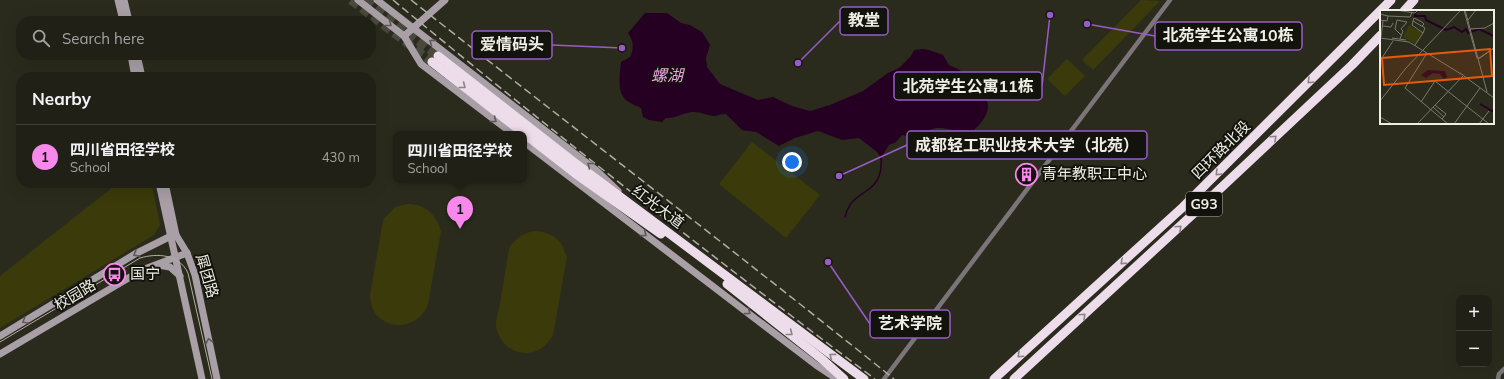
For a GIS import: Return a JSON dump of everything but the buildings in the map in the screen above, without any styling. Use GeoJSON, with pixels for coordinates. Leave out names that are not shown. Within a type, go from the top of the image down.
{"type":"FeatureCollection","features":[{"type":"Feature","properties":{"kind":"highway","name":"四环路北段"},"geometry":{"type":"LineString","coordinates":[[1381,10],[1391,0]]}},
{"type":"Feature","properties":{"kind":"highway"},"geometry":{"type":"LineString","coordinates":[[1405,10],[1414,0]]}},
{"type":"Feature","properties":{"kind":"highway","name":"四环路北段"},"geometry":{"type":"LineString","coordinates":[[994,379],[1183,207],[1380,11]]}},
{"type":"Feature","properties":{"kind":"highway","name":"四环路北段"},"geometry":{"type":"LineString","coordinates":[[1014,379],[1191,216],[1352,65],[1380,36]]}},
{"type":"Feature","properties":{"kind":"highway","name":"红光大道"},"geometry":{"type":"LineString","coordinates":[[523,131],[435,59],[864,379]]}},
{"type":"Feature","properties":{"kind":"highway","name":"红光大道"},"geometry":{"type":"LineString","coordinates":[[527,134],[576,174],[685,252],[811,350],[844,379]]}},
{"type":"Feature","properties":{"kind":"highway"},"geometry":{"type":"LineString","coordinates":[[588,191],[645,224]]}},
{"type":"Feature","properties":{"kind":"main road"},"geometry":{"type":"LineString","coordinates":[[118,0],[122,16]]}},
{"type":"Feature","properties":{"kind":"main road"},"geometry":{"type":"LineString","coordinates":[[124,0],[128,16]]}},
{"type":"Feature","properties":{"kind":"main road"},"geometry":{"type":"LineString","coordinates":[[358,0],[404,36],[421,64],[509,131]]}},
{"type":"Feature","properties":{"kind":"main road"},"geometry":{"type":"LineString","coordinates":[[377,0],[596,170],[639,210]]}},
{"type":"Feature","properties":{"kind":"main road"},"geometry":{"type":"LineString","coordinates":[[404,36],[445,0]]}},
{"type":"Feature","properties":{"kind":"main road"},"geometry":{"type":"LineString","coordinates":[[131,60],[134,72]]}},
{"type":"Feature","properties":{"kind":"main road"},"geometry":{"type":"LineString","coordinates":[[138,60],[141,72]]}},
{"type":"Feature","properties":{"kind":"main road"},"geometry":{"type":"LineString","coordinates":[[527,144],[816,365],[837,379]]}},
{"type":"Feature","properties":{"kind":"main road","name":"犀团路"},"geometry":{"type":"LineString","coordinates":[[160,188],[173,236],[187,253],[195,276],[217,379]]}},
{"type":"Feature","properties":{"kind":"main road","name":"犀团路"},"geometry":{"type":"LineString","coordinates":[[165,188],[176,257],[202,379]]}},
{"type":"Feature","properties":{"kind":"main road","name":"校园路"},"geometry":{"type":"LineString","coordinates":[[0,336],[135,254],[173,236]]}},
{"type":"Feature","properties":{"kind":"main road","name":"校园路"},"geometry":{"type":"LineString","coordinates":[[0,354],[142,270],[187,253]]}},
{"type":"Feature","properties":{"kind":"main road"},"geometry":{"type":"LineString","coordinates":[[155,265],[170,267],[180,277]]}},
{"type":"Feature","properties":{"kind":"street"},"geometry":{"type":"LineString","coordinates":[[884,379],[1170,0]]}},
{"type":"Feature","properties":{"kind":"street"},"geometry":{"type":"LineString","coordinates":[[1498,379],[1499,374],[1504,369]]}},
{"type":"Feature","properties":{"kind":"shaded area"},"geometry":{"type":"Polygon","coordinates":[[[1141,0],[1160,1],[1093,70],[1082,60],[1141,0]]]}},
{"type":"Feature","properties":{"kind":"shaded area"},"geometry":{"type":"Polygon","coordinates":[[[1067,59],[1085,76],[1065,96],[1047,79],[1067,59]]]}},
{"type":"Feature","properties":{"kind":"shaded area"},"geometry":{"type":"Polygon","coordinates":[[[752,142],[820,195],[786,238],[719,184],[752,142]]]}},
{"type":"Feature","properties":{"kind":"shaded area"},"geometry":{"type":"Polygon","coordinates":[[[112,188],[153,188],[160,225],[154,235],[0,328],[0,276],[112,188]]]}},
{"type":"Feature","properties":{"kind":"shaded area"},"geometry":{"type":"Polygon","coordinates":[[[413,204],[429,211],[439,225],[441,231],[427,307],[420,317],[410,323],[398,325],[382,320],[376,314],[372,307],[370,295],[383,220],[395,207],[413,204]]]}},
{"type":"Feature","properties":{"kind":"shaded area"},"geometry":{"type":"Polygon","coordinates":[[[533,231],[550,234],[557,239],[563,247],[567,257],[553,335],[546,345],[539,350],[521,353],[510,349],[502,341],[497,331],[496,322],[509,248],[519,237],[533,231]]]}},
{"type":"Feature","properties":{"kind":"water","name":"螺湖"},"geometry":{"type":"Polygon","coordinates":[[[645,13],[667,13],[681,23],[690,25],[702,32],[710,45],[706,58],[707,67],[720,84],[758,100],[773,97],[792,106],[810,111],[830,105],[863,91],[888,73],[899,68],[911,56],[914,50],[923,49],[943,55],[949,65],[960,70],[965,81],[979,89],[987,102],[988,106],[986,115],[974,130],[936,128],[929,130],[919,138],[902,135],[896,142],[889,145],[881,158],[877,152],[859,138],[842,140],[818,131],[795,138],[779,146],[756,132],[742,130],[726,114],[713,116],[694,112],[666,118],[662,122],[649,120],[643,117],[641,108],[627,101],[621,93],[620,88],[621,62],[630,57],[633,45],[628,33],[645,13]]]}},
{"type":"Feature","properties":{"kind":"waterway"},"geometry":{"type":"LineString","coordinates":[[845,217],[853,201],[870,189],[879,177],[881,157]]}},
{"type":"Feature","properties":{"kind":"tunnel"},"geometry":{"type":"LineString","coordinates":[[351,0],[372,16]]}},
{"type":"Feature","properties":{"kind":"tunnel"},"geometry":{"type":"LineString","coordinates":[[365,0],[438,56]]}},
{"type":"Feature","properties":{"kind":"tunnel"},"geometry":{"type":"LineString","coordinates":[[376,19],[432,62]]}},
{"type":"Feature","properties":{"kind":"tram line"},"geometry":{"type":"LineString","coordinates":[[0,342],[140,258],[147,256],[167,256],[179,262],[188,273],[212,379]]}},
{"type":"Feature","properties":{"kind":"railway"},"geometry":{"type":"LineString","coordinates":[[393,0],[511,97],[631,192],[875,379]]}},
{"type":"Feature","properties":{"kind":"railway"},"geometry":{"type":"LineString","coordinates":[[411,0],[894,379]]}},
{"type":"Feature","properties":{"kind":"place","name":"北苑学生公寓11栋"},"geometry":{"type":"Point","coordinates":[1050,15]}},
{"type":"Feature","properties":{"kind":"place","name":"北苑学生公寓10栋"},"geometry":{"type":"Point","coordinates":[1087,24]}},
{"type":"Feature","properties":{"kind":"place","name":"爱情码头"},"geometry":{"type":"Point","coordinates":[622,48]}},
{"type":"Feature","properties":{"kind":"place","name":"教堂"},"geometry":{"type":"Point","coordinates":[798,63]}},
{"type":"Feature","properties":{"kind":"place","name":"青年教职工中心"},"geometry":{"type":"Point","coordinates":[1027,174]}},
{"type":"Feature","properties":{"kind":"place","name":"成都轻工职业技术大学（北苑）"},"geometry":{"type":"Point","coordinates":[839,176]}},
{"type":"Feature","properties":{"kind":"place","name":"四川省田径学校"},"geometry":{"type":"Point","coordinates":[460,229]}},
{"type":"Feature","properties":{"kind":"place","name":"艺术学院"},"geometry":{"type":"Point","coordinates":[828,262]}},
{"type":"Feature","properties":{"kind":"place","name":"国宁"},"geometry":{"type":"Point","coordinates":[114,274]}}]}
